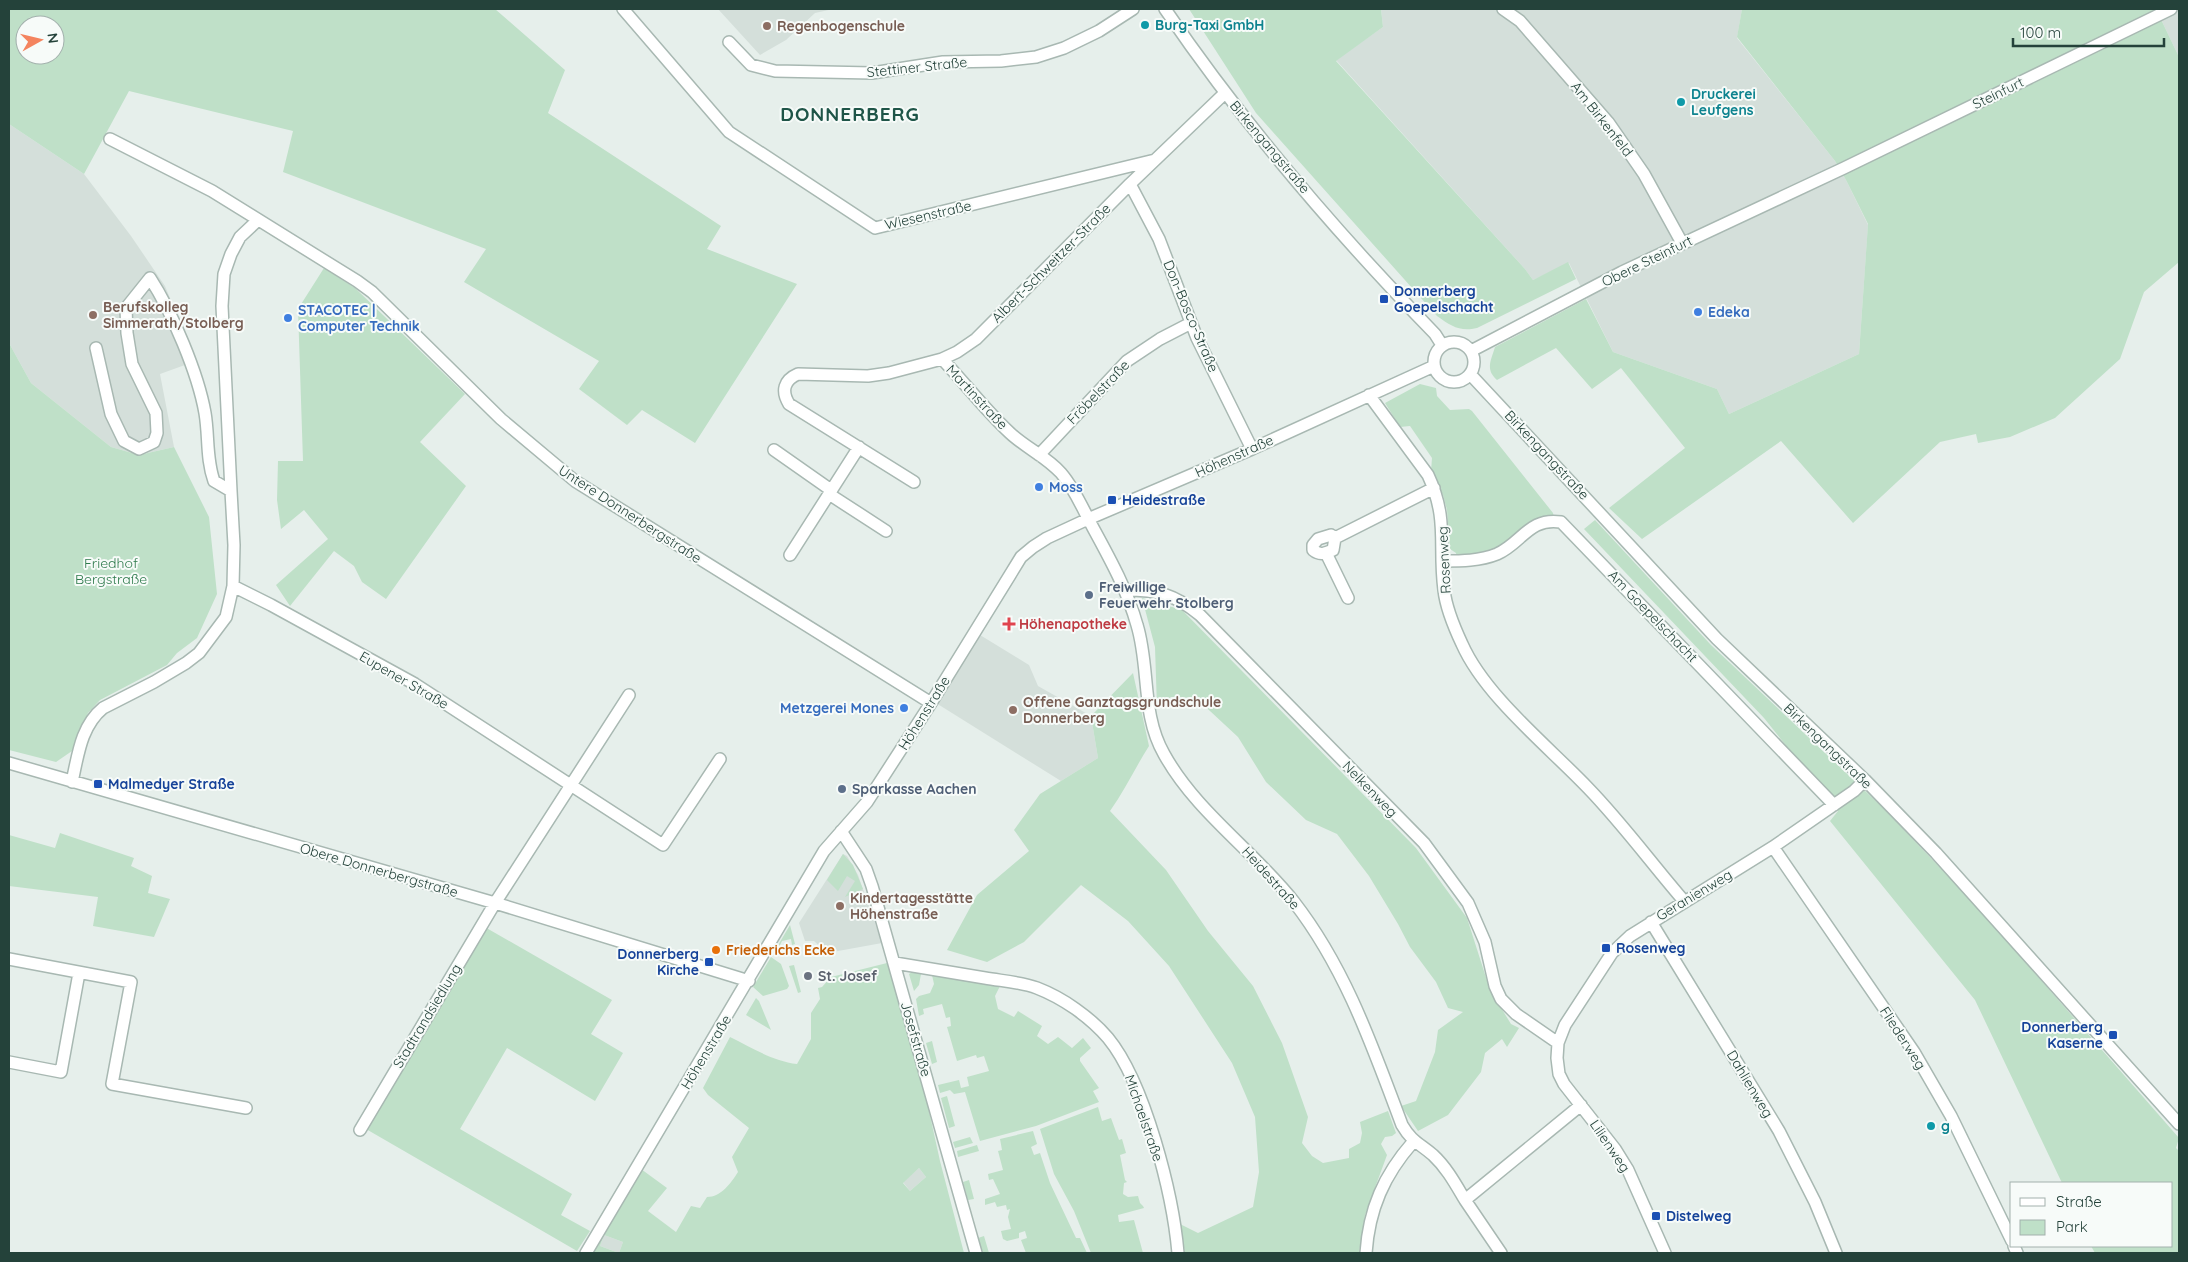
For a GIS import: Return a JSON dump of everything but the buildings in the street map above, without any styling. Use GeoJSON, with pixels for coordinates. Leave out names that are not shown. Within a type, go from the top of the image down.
{"type":"FeatureCollection","features":[{"type":"Feature","properties":{"kind":"street","name":"Wiesenstraße"},"geometry":{"type":"LineString","coordinates":[[623,9],[729,132],[875,228],[1155,160]]}},
{"type":"Feature","properties":{"kind":"street","name":"Stettiner Straße"},"geometry":{"type":"LineString","coordinates":[[729,42],[751,65],[775,71],[872,73],[943,62],[1001,61],[1036,57],[1064,48],[1099,31],[1133,9]]}},
{"type":"Feature","properties":{"kind":"street","name":"Birkengangstraße"},"geometry":{"type":"LineString","coordinates":[[1165,9],[1225,93],[1370,266],[1435,334],[1442,345]]}},
{"type":"Feature","properties":{"kind":"street","name":"Am Birkenfeld"},"geometry":{"type":"LineString","coordinates":[[1503,9],[1520,21],[1608,122],[1644,174],[1682,243]]}},
{"type":"Feature","properties":{"kind":"street","name":"Steinfurt"},"geometry":{"type":"LineString","coordinates":[[1826,176],[2171,9]]}},
{"type":"Feature","properties":{"kind":"street"},"geometry":{"type":"LineString","coordinates":[[1155,160],[1225,93]]}},
{"type":"Feature","properties":{"kind":"street","name":"Untere Donnerbergstraße"},"geometry":{"type":"LineString","coordinates":[[110,139],[175,171],[358,281],[372,292],[501,419],[545,458],[575,481],[931,703]]}},
{"type":"Feature","properties":{"kind":"street","name":"Albert-Schweitzer-Straße"},"geometry":{"type":"LineString","coordinates":[[942,359],[957,352],[976,339],[1155,160]]}},
{"type":"Feature","properties":{"kind":"street","name":"Obere Steinfurt"},"geometry":{"type":"LineString","coordinates":[[1471,351],[1547,310],[1682,243],[1826,176]]}},
{"type":"Feature","properties":{"kind":"street","name":"Don-Bosco-Straße"},"geometry":{"type":"LineString","coordinates":[[1130,184],[1159,239],[1191,324],[1252,449]]}},
{"type":"Feature","properties":{"kind":"street"},"geometry":{"type":"LineString","coordinates":[[72,782],[84,734],[97,713],[186,663],[199,652],[226,616],[232,586],[234,545],[222,306],[224,274],[230,254],[240,237],[258,220]]}},
{"type":"Feature","properties":{"kind":"street"},"geometry":{"type":"LineString","coordinates":[[96,348],[111,414],[124,441],[139,449],[154,442],[156,414],[132,364],[127,334],[126,308],[150,278],[160,293],[196,378],[205,413],[209,467],[214,481],[231,491]]}},
{"type":"Feature","properties":{"kind":"street","name":"Fröbelstraße"},"geometry":{"type":"LineString","coordinates":[[1039,455],[1127,361],[1160,338],[1191,324]]}},
{"type":"Feature","properties":{"kind":"street"},"geometry":{"type":"LineString","coordinates":[[1456,342],[1465,345],[1471,351],[1474,363],[1470,374],[1464,380],[1449,382],[1442,379],[1434,366],[1435,354],[1442,345],[1456,342]]}},
{"type":"Feature","properties":{"kind":"street","name":"Martinstraße"},"geometry":{"type":"LineString","coordinates":[[914,482],[789,404],[784,395],[784,389],[791,377],[798,374],[868,376],[889,373],[942,359],[1009,432],[1052,464],[1069,483],[1088,518]]}},
{"type":"Feature","properties":{"kind":"street","name":"Höhenstraße"},"geometry":{"type":"LineString","coordinates":[[586,1253],[824,851],[867,802],[1021,557],[1047,538],[1088,518],[1252,449],[1434,366]]}},
{"type":"Feature","properties":{"kind":"street","name":"Birkengangstraße"},"geometry":{"type":"LineString","coordinates":[[1470,374],[1718,639],[1865,780],[2003,925],[2179,1124]]}},
{"type":"Feature","properties":{"kind":"street","name":"Rosenweg"},"geometry":{"type":"LineString","coordinates":[[1369,395],[1428,475],[1434,488],[1442,518],[1444,590],[1448,609],[1471,663],[1505,704],[1590,790],[1684,901]]}},
{"type":"Feature","properties":{"kind":"street"},"geometry":{"type":"LineString","coordinates":[[790,554],[859,447]]}},
{"type":"Feature","properties":{"kind":"street"},"geometry":{"type":"LineString","coordinates":[[774,450],[886,531]]}},
{"type":"Feature","properties":{"kind":"street"},"geometry":{"type":"LineString","coordinates":[[1335,538],[1333,550],[1326,554],[1313,550],[1315,542],[1325,536],[1335,538],[1434,488]]}},
{"type":"Feature","properties":{"kind":"street","name":"Heidestraße"},"geometry":{"type":"LineString","coordinates":[[1088,518],[1126,590],[1142,643],[1152,728],[1162,752],[1176,775],[1272,876],[1313,928],[1334,962],[1351,996],[1402,1125],[1413,1142],[1432,1155],[1451,1177],[1466,1200]]}},
{"type":"Feature","properties":{"kind":"street","name":"Am Goepelschacht"},"geometry":{"type":"LineString","coordinates":[[1443,561],[1474,560],[1488,557],[1499,553],[1539,523],[1547,521],[1561,522],[1834,805]]}},
{"type":"Feature","properties":{"kind":"street"},"geometry":{"type":"LineString","coordinates":[[1326,554],[1348,598]]}},
{"type":"Feature","properties":{"kind":"street","name":"Eupener Straße"},"geometry":{"type":"LineString","coordinates":[[232,586],[271,605],[415,684],[663,845],[720,759]]}},
{"type":"Feature","properties":{"kind":"street","name":"Nelkenweg"},"geometry":{"type":"LineString","coordinates":[[1126,590],[1157,591],[1172,596],[1200,615],[1424,843],[1468,903],[1485,942],[1495,986],[1501,999],[1516,1014],[1558,1043]]}},
{"type":"Feature","properties":{"kind":"street"},"geometry":{"type":"LineString","coordinates":[[495,903],[569,785],[629,695]]}},
{"type":"Feature","properties":{"kind":"street","name":"Obere Donnerbergstraße"},"geometry":{"type":"LineString","coordinates":[[9,763],[495,903],[748,981]]}},
{"type":"Feature","properties":{"kind":"street","name":"Geranienweg"},"geometry":{"type":"LineString","coordinates":[[1558,1043],[1565,1025],[1612,953],[1630,936],[1773,847],[1834,805],[1865,780]]}},
{"type":"Feature","properties":{"kind":"street","name":"Josefstraße"},"geometry":{"type":"LineString","coordinates":[[841,830],[866,869],[895,963],[976,1253]]}},
{"type":"Feature","properties":{"kind":"street","name":"Fliederweg"},"geometry":{"type":"LineString","coordinates":[[1773,847],[1914,1052],[1951,1116],[2010,1237]]}},
{"type":"Feature","properties":{"kind":"street","name":"Stadtrandsiedlung"},"geometry":{"type":"LineString","coordinates":[[360,1130],[495,903]]}},
{"type":"Feature","properties":{"kind":"street","name":"Dahlienweg"},"geometry":{"type":"LineString","coordinates":[[1651,922],[1779,1131],[1815,1202],[1836,1253]]}},
{"type":"Feature","properties":{"kind":"street"},"geometry":{"type":"LineString","coordinates":[[9,959],[131,982],[112,1084],[246,1108]]}},
{"type":"Feature","properties":{"kind":"street","name":"Michaelstraße"},"geometry":{"type":"LineString","coordinates":[[895,963],[1037,988],[1063,1001],[1086,1016],[1108,1037],[1128,1071],[1151,1131],[1162,1170],[1178,1253]]}},
{"type":"Feature","properties":{"kind":"street"},"geometry":{"type":"LineString","coordinates":[[9,1062],[61,1072],[79,972]]}},
{"type":"Feature","properties":{"kind":"street","name":"Lilienweg"},"geometry":{"type":"LineString","coordinates":[[1558,1043],[1559,1074],[1564,1084],[1615,1149],[1628,1170],[1665,1253]]}},
{"type":"Feature","properties":{"kind":"street"},"geometry":{"type":"LineString","coordinates":[[1501,1253],[1466,1200],[1581,1105]]}},
{"type":"Feature","properties":{"kind":"street"},"geometry":{"type":"LineString","coordinates":[[1366,1253],[1372,1214],[1385,1180],[1398,1159],[1413,1142]]}},
{"type":"Feature","properties":{"kind":"shaded area","name":"Regenbogenschule"},"geometry":{"type":"Polygon","coordinates":[[[718,9],[833,9],[815,13],[786,40],[760,55],[718,9]]]}},
{"type":"Feature","properties":{"kind":"shaded area"},"geometry":{"type":"Polygon","coordinates":[[[1381,9],[1742,9],[1737,38],[1835,161],[1868,225],[1859,354],[1729,414],[1717,389],[1613,352],[1569,263],[1533,280],[1336,60],[1383,27],[1381,9]]]}},
{"type":"Feature","properties":{"kind":"shaded area"},"geometry":{"type":"Polygon","coordinates":[[[2156,9],[2179,9],[2179,57],[2156,9]]]}},
{"type":"Feature","properties":{"kind":"shaded area","name":"Berufskolleg Simmerath/Stolberg"},"geometry":{"type":"Polygon","coordinates":[[[9,124],[84,174],[131,236],[165,286],[196,361],[160,374],[174,447],[139,455],[111,447],[31,383],[9,343],[9,124]]]}},
{"type":"Feature","properties":{"kind":"shaded area","name":"Offene Ganztagsgrundschule Donnerberg"},"geometry":{"type":"Polygon","coordinates":[[[980,635],[1029,665],[1038,686],[1091,716],[1098,758],[1061,781],[936,703],[980,635]]]}},
{"type":"Feature","properties":{"kind":"shaded area","name":"Kindertagesstätte Höhenstraße"},"geometry":{"type":"Polygon","coordinates":[[[843,854],[847,856],[858,875],[882,943],[827,953],[814,941],[805,941],[799,923],[843,854]]]}},
{"type":"Feature","properties":{"kind":"shaded area"},"geometry":{"type":"Polygon","coordinates":[[[919,1168],[926,1177],[910,1191],[903,1182],[919,1168]]]}},
{"type":"Feature","properties":{"kind":"shaded area"},"geometry":{"type":"Polygon","coordinates":[[[604,1235],[623,1242],[619,1253],[600,1246],[604,1235]]]}},
{"type":"Feature","properties":{"kind":"green space"},"geometry":{"type":"Polygon","coordinates":[[[9,9],[495,9],[565,70],[548,113],[721,226],[707,249],[797,284],[695,443],[642,410],[627,425],[579,389],[599,361],[464,282],[486,249],[283,172],[293,131],[129,91],[84,174],[9,124],[9,9]]]}},
{"type":"Feature","properties":{"kind":"green space"},"geometry":{"type":"Polygon","coordinates":[[[1189,9],[1381,9],[1383,27],[1336,61],[1533,280],[1568,262],[1576,279],[1477,328],[1461,329],[1442,320],[1256,113],[1189,9]]]}},
{"type":"Feature","properties":{"kind":"green space"},"geometry":{"type":"Polygon","coordinates":[[[1742,9],[2156,9],[2179,57],[2179,262],[2144,292],[2120,359],[2055,418],[2010,437],[1978,443],[1976,434],[1940,442],[1853,523],[1781,441],[1642,539],[1609,508],[1685,448],[1621,368],[1592,389],[1556,348],[1497,380],[1491,372],[1491,361],[1495,347],[1586,299],[1613,352],[1717,389],[1729,414],[1859,354],[1868,224],[1835,161],[1737,37],[1742,9]]]}},
{"type":"Feature","properties":{"kind":"green space"},"geometry":{"type":"Polygon","coordinates":[[[324,268],[355,288],[465,394],[420,442],[466,486],[386,599],[362,582],[354,566],[334,551],[290,606],[276,585],[328,539],[304,510],[281,529],[277,500],[278,461],[303,461],[298,309],[324,268]]]}},
{"type":"Feature","properties":{"kind":"green space","name":"Friedhof Bergstraße"},"geometry":{"type":"Polygon","coordinates":[[[9,343],[31,383],[111,447],[139,455],[174,447],[209,517],[217,594],[197,638],[177,653],[167,665],[100,700],[88,713],[72,751],[56,762],[9,750],[9,343]]]}},
{"type":"Feature","properties":{"kind":"green space"},"geometry":{"type":"Polygon","coordinates":[[[1420,384],[1436,388],[1437,396],[1450,410],[1469,409],[1472,411],[1553,513],[1554,518],[1497,551],[1457,558],[1456,553],[1450,549],[1447,510],[1443,495],[1431,471],[1432,458],[1410,426],[1400,427],[1385,403],[1420,384]]]}},
{"type":"Feature","properties":{"kind":"green space"},"geometry":{"type":"Polygon","coordinates":[[[1595,520],[1711,645],[1881,806],[1970,899],[2179,1138],[2176,1148],[2179,1151],[2179,1253],[2095,1253],[2092,1247],[2173,1247],[2173,1182],[2062,1182],[1975,1000],[1830,821],[1838,811],[1764,718],[1584,529],[1595,520]]]}},
{"type":"Feature","properties":{"kind":"green space"},"geometry":{"type":"Polygon","coordinates":[[[1142,598],[1182,610],[1416,848],[1467,918],[1490,990],[1511,1024],[1519,1028],[1507,1047],[1502,1039],[1485,1053],[1481,1072],[1448,1115],[1418,1131],[1401,1106],[1416,1101],[1435,1052],[1438,1030],[1463,1012],[1448,1008],[1436,982],[1410,947],[1369,876],[1337,834],[1306,820],[1266,782],[1238,737],[1196,698],[1171,697],[1157,708],[1155,647],[1142,598]]]}},
{"type":"Feature","properties":{"kind":"green space"},"geometry":{"type":"Polygon","coordinates":[[[1133,673],[1149,746],[1110,811],[1166,870],[1208,931],[1253,986],[1282,1043],[1308,1117],[1302,1143],[1312,1156],[1323,1163],[1349,1158],[1349,1149],[1360,1143],[1362,1133],[1360,1122],[1388,1111],[1396,1133],[1385,1137],[1381,1144],[1387,1155],[1365,1215],[1359,1253],[1185,1253],[1180,1224],[1198,1233],[1253,1207],[1259,1172],[1255,1117],[1232,1063],[1169,966],[1128,921],[1081,885],[1024,942],[987,962],[947,950],[977,895],[1029,851],[1014,830],[1040,794],[1098,758],[1091,716],[1133,673]]]}},
{"type":"Feature","properties":{"kind":"green space"},"geometry":{"type":"Polygon","coordinates":[[[60,833],[134,858],[131,866],[152,876],[148,893],[170,899],[154,937],[93,926],[98,897],[9,886],[9,835],[55,848],[60,833]]]}},
{"type":"Feature","properties":{"kind":"green space"},"geometry":{"type":"Polygon","coordinates":[[[843,854],[853,865],[863,889],[845,897],[855,881],[847,876],[838,891],[827,880],[843,854]]]}},
{"type":"Feature","properties":{"kind":"green space"},"geometry":{"type":"Polygon","coordinates":[[[790,925],[795,944],[792,945],[791,939],[782,941],[778,949],[777,947],[790,925]]]}},
{"type":"Feature","properties":{"kind":"green space"},"geometry":{"type":"Polygon","coordinates":[[[483,926],[612,1000],[591,1034],[623,1053],[595,1101],[507,1048],[460,1129],[572,1194],[561,1215],[590,1231],[577,1251],[366,1129],[483,926]]]}},
{"type":"Feature","properties":{"kind":"green space"},"geometry":{"type":"Polygon","coordinates":[[[771,957],[781,964],[789,986],[787,989],[763,996],[753,987],[771,957]]]}},
{"type":"Feature","properties":{"kind":"green space"},"geometry":{"type":"Polygon","coordinates":[[[891,962],[918,1061],[940,1161],[964,1253],[619,1253],[591,1253],[641,1169],[667,1188],[648,1211],[676,1232],[691,1206],[700,1208],[707,1197],[717,1195],[729,1185],[738,1172],[732,1157],[749,1128],[708,1095],[703,1088],[730,1037],[771,1057],[797,1064],[811,1039],[811,1013],[820,999],[818,988],[822,987],[831,977],[891,962]],[[919,1168],[903,1183],[910,1191],[926,1177],[919,1168]],[[604,1235],[600,1246],[619,1253],[623,1242],[604,1235]]]}},
{"type":"Feature","properties":{"kind":"green space"},"geometry":{"type":"Polygon","coordinates":[[[794,965],[801,992],[798,993],[789,966],[794,965]]]}},
{"type":"Feature","properties":{"kind":"green space"},"geometry":{"type":"Polygon","coordinates":[[[912,972],[921,974],[919,985],[914,991],[909,974],[912,972]]]}},
{"type":"Feature","properties":{"kind":"green space"},"geometry":{"type":"Polygon","coordinates":[[[932,975],[1000,986],[995,996],[998,1009],[1014,1017],[1018,1011],[1042,1026],[1037,1036],[1048,1044],[1058,1037],[1072,1048],[1083,1038],[1091,1048],[1080,1058],[1080,1061],[1099,1088],[1093,1091],[1099,1102],[1036,1126],[980,1141],[965,1092],[954,1094],[950,1090],[940,1093],[938,1085],[959,1080],[961,1088],[969,1086],[967,1077],[989,1071],[984,1056],[977,1058],[976,1055],[957,1061],[947,1027],[951,1026],[950,1017],[946,1018],[942,1004],[923,1009],[924,1014],[919,1016],[916,999],[919,996],[930,993],[934,984],[932,975]]]}},
{"type":"Feature","properties":{"kind":"green space"},"geometry":{"type":"Polygon","coordinates":[[[756,998],[759,1001],[771,1030],[746,1015],[756,998]]]}},
{"type":"Feature","properties":{"kind":"green space"},"geometry":{"type":"Polygon","coordinates":[[[932,1041],[937,1062],[932,1064],[926,1043],[932,1041]]]}},
{"type":"Feature","properties":{"kind":"green space"},"geometry":{"type":"Polygon","coordinates":[[[947,1096],[955,1126],[949,1128],[941,1098],[947,1096]]]}},
{"type":"Feature","properties":{"kind":"green space"},"geometry":{"type":"Polygon","coordinates":[[[1098,1107],[1102,1121],[1111,1118],[1119,1140],[1122,1139],[1126,1153],[1120,1155],[1127,1182],[1124,1183],[1123,1194],[1128,1197],[1138,1196],[1144,1208],[1118,1215],[1119,1222],[1134,1220],[1143,1253],[1091,1253],[1074,1211],[1054,1174],[1040,1129],[1098,1107]]]}},
{"type":"Feature","properties":{"kind":"green space"},"geometry":{"type":"Polygon","coordinates":[[[1033,1131],[1037,1144],[1031,1147],[1034,1155],[1040,1153],[1050,1183],[1076,1238],[1080,1238],[1087,1253],[1026,1253],[1021,1240],[1027,1238],[1025,1231],[1019,1233],[1019,1238],[1007,1241],[1003,1239],[1001,1231],[1011,1229],[1008,1217],[1010,1209],[1007,1210],[1006,1205],[997,1207],[995,1202],[985,1205],[985,1199],[1000,1194],[993,1179],[989,1180],[988,1174],[1003,1170],[998,1151],[1002,1150],[1000,1139],[1033,1131]]]}},
{"type":"Feature","properties":{"kind":"green space"},"geometry":{"type":"Polygon","coordinates":[[[970,1137],[973,1143],[955,1148],[953,1142],[970,1137]]]}},
{"type":"Feature","properties":{"kind":"green space"},"geometry":{"type":"Polygon","coordinates":[[[977,1145],[979,1151],[958,1157],[957,1151],[977,1145]]]}},
{"type":"Feature","properties":{"kind":"green space"},"geometry":{"type":"Polygon","coordinates":[[[969,1180],[974,1199],[968,1200],[963,1182],[969,1180]]]}},
{"type":"Feature","properties":{"kind":"green space"},"geometry":{"type":"Polygon","coordinates":[[[984,1236],[989,1253],[983,1253],[978,1238],[984,1236]]]}},
{"type":"Feature","properties":{"kind":"place","name":"Burg-Taxi GmbH"},"geometry":{"type":"Point","coordinates":[1145,25]}},
{"type":"Feature","properties":{"kind":"place","name":"Regenbogenschule"},"geometry":{"type":"Point","coordinates":[767,26]}},
{"type":"Feature","properties":{"kind":"place","name":"Druckerei Leufgens"},"geometry":{"type":"Point","coordinates":[1681,102]}},
{"type":"Feature","properties":{"kind":"place","name":"Donnerberg Goepelschacht"},"geometry":{"type":"Point","coordinates":[1384,299]}},
{"type":"Feature","properties":{"kind":"place","name":"Edeka"},"geometry":{"type":"Point","coordinates":[1698,312]}},
{"type":"Feature","properties":{"kind":"place","name":"Berufskolleg Simmerath/Stolberg"},"geometry":{"type":"Point","coordinates":[93,315]}},
{"type":"Feature","properties":{"kind":"place","name":"STACOTEC | Computer Technik"},"geometry":{"type":"Point","coordinates":[288,318]}},
{"type":"Feature","properties":{"kind":"place","name":"Moss"},"geometry":{"type":"Point","coordinates":[1039,487]}},
{"type":"Feature","properties":{"kind":"place","name":"Heidestraße"},"geometry":{"type":"Point","coordinates":[1112,500]}},
{"type":"Feature","properties":{"kind":"place","name":"Freiwillige Feuerwehr Stolberg"},"geometry":{"type":"Point","coordinates":[1089,595]}},
{"type":"Feature","properties":{"kind":"place","name":"Höhenapotheke"},"geometry":{"type":"Point","coordinates":[1009,624]}},
{"type":"Feature","properties":{"kind":"place","name":"Metzgerei Mones"},"geometry":{"type":"Point","coordinates":[904,708]}},
{"type":"Feature","properties":{"kind":"place","name":"Offene Ganztagsgrundschule Donnerberg"},"geometry":{"type":"Point","coordinates":[1013,710]}},
{"type":"Feature","properties":{"kind":"place","name":"Malmedyer Straße"},"geometry":{"type":"Point","coordinates":[98,784]}},
{"type":"Feature","properties":{"kind":"place","name":"Sparkasse Aachen"},"geometry":{"type":"Point","coordinates":[842,789]}},
{"type":"Feature","properties":{"kind":"place","name":"Kindertagesstätte Höhenstraße"},"geometry":{"type":"Point","coordinates":[840,906]}},
{"type":"Feature","properties":{"kind":"place","name":"Rosenweg"},"geometry":{"type":"Point","coordinates":[1606,948]}},
{"type":"Feature","properties":{"kind":"place","name":"Friederichs Ecke"},"geometry":{"type":"Point","coordinates":[716,950]}},
{"type":"Feature","properties":{"kind":"place","name":"Donnerberg Kirche"},"geometry":{"type":"Point","coordinates":[709,962]}},
{"type":"Feature","properties":{"kind":"place","name":"St. Josef"},"geometry":{"type":"Point","coordinates":[808,976]}},
{"type":"Feature","properties":{"kind":"place","name":"Donnerberg Kaserne"},"geometry":{"type":"Point","coordinates":[2113,1035]}},
{"type":"Feature","properties":{"kind":"place","name":"g"},"geometry":{"type":"Point","coordinates":[1931,1126]}},
{"type":"Feature","properties":{"kind":"place","name":"Distelweg"},"geometry":{"type":"Point","coordinates":[1656,1216]}},
{"type":"Feature","properties":{"kind":"district","name":"DONNERBERG"},"geometry":{"type":"Point","coordinates":[850,114]}}]}
